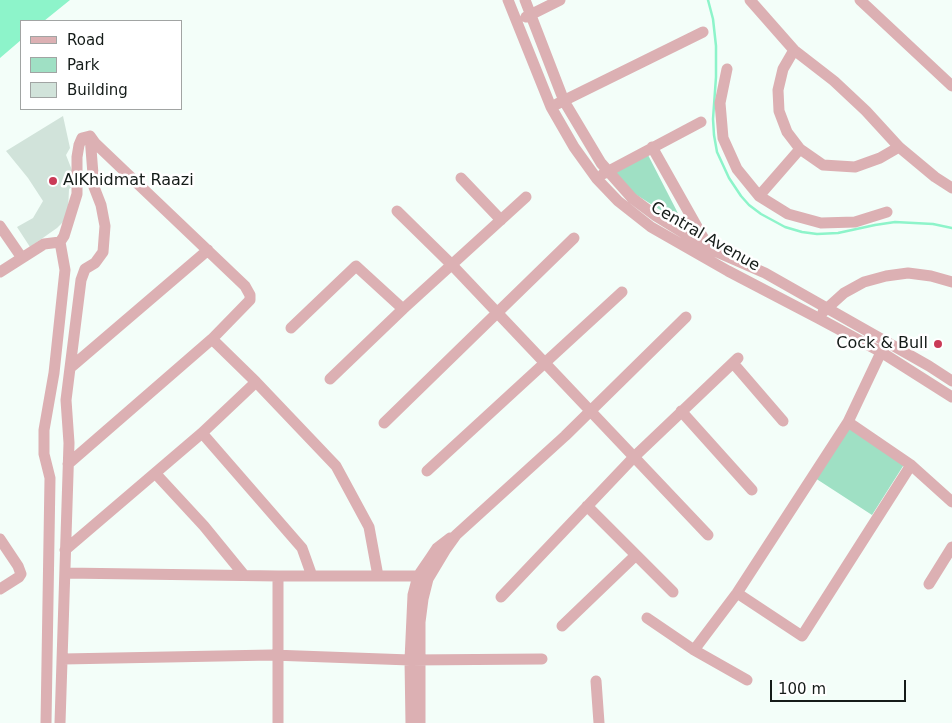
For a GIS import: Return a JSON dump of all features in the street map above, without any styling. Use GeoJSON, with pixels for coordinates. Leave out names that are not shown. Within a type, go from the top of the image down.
{"type":"FeatureCollection","features":[{"type":"Feature","properties":{"kind":"street","name":"Central Avenue"},"geometry":{"type":"LineString","coordinates":[[508,0],[551,107],[574,147],[597,179],[618,201],[652,227],[728,271],[818,318],[952,381]]}},
{"type":"Feature","properties":{"kind":"street","name":"Central Avenue"},"geometry":{"type":"LineString","coordinates":[[525,0],[564,101],[601,163],[632,198],[656,216],[710,249],[765,273],[826,308],[952,397]]}},
{"type":"Feature","properties":{"kind":"street"},"geometry":{"type":"LineString","coordinates":[[517,22],[560,0]]}},
{"type":"Feature","properties":{"kind":"street"},"geometry":{"type":"LineString","coordinates":[[750,0],[794,50],[834,81],[866,111],[899,147],[935,177],[952,188]]}},
{"type":"Feature","properties":{"kind":"street"},"geometry":{"type":"LineString","coordinates":[[860,0],[952,86]]}},
{"type":"Feature","properties":{"kind":"street"},"geometry":{"type":"LineString","coordinates":[[551,107],[703,32]]}},
{"type":"Feature","properties":{"kind":"street"},"geometry":{"type":"LineString","coordinates":[[794,50],[783,69],[778,90],[779,112],[787,132],[800,149],[823,164],[855,167],[880,158],[899,147]]}},
{"type":"Feature","properties":{"kind":"street"},"geometry":{"type":"LineString","coordinates":[[727,70],[720,103],[723,138],[737,170],[759,196],[788,214],[821,223],[855,222],[887,212]]}},
{"type":"Feature","properties":{"kind":"street"},"geometry":{"type":"LineString","coordinates":[[597,179],[608,171],[701,122]]}},
{"type":"Feature","properties":{"kind":"street"},"geometry":{"type":"LineString","coordinates":[[46,723],[50,478],[44,454],[43,440],[54,373],[65,270],[60,242],[64,236],[77,194],[77,157],[79,145],[82,138],[90,136]]}},
{"type":"Feature","properties":{"kind":"street"},"geometry":{"type":"LineString","coordinates":[[68,464],[212,339],[250,300],[250,295],[245,286],[95,143],[90,136]]}},
{"type":"Feature","properties":{"kind":"street"},"geometry":{"type":"LineString","coordinates":[[60,723],[69,443],[66,400],[81,280],[84,269],[95,263],[103,252],[105,226],[101,205],[94,187],[90,136]]}},
{"type":"Feature","properties":{"kind":"street"},"geometry":{"type":"LineString","coordinates":[[652,147],[710,249],[728,271]]}},
{"type":"Feature","properties":{"kind":"street"},"geometry":{"type":"LineString","coordinates":[[759,196],[800,149]]}},
{"type":"Feature","properties":{"kind":"street"},"geometry":{"type":"LineString","coordinates":[[461,178],[502,220]]}},
{"type":"Feature","properties":{"kind":"street"},"geometry":{"type":"LineString","coordinates":[[330,379],[403,309],[526,197]]}},
{"type":"Feature","properties":{"kind":"street"},"geometry":{"type":"LineString","coordinates":[[397,211],[452,265],[708,535]]}},
{"type":"Feature","properties":{"kind":"street"},"geometry":{"type":"LineString","coordinates":[[0,226],[22,258]]}},
{"type":"Feature","properties":{"kind":"street"},"geometry":{"type":"LineString","coordinates":[[384,423],[574,238]]}},
{"type":"Feature","properties":{"kind":"street"},"geometry":{"type":"LineString","coordinates":[[0,272],[44,244],[60,242]]}},
{"type":"Feature","properties":{"kind":"street"},"geometry":{"type":"LineString","coordinates":[[70,368],[208,250]]}},
{"type":"Feature","properties":{"kind":"street"},"geometry":{"type":"LineString","coordinates":[[291,328],[356,266],[403,309]]}},
{"type":"Feature","properties":{"kind":"street"},"geometry":{"type":"LineString","coordinates":[[818,318],[826,308],[844,293],[857,286],[886,276],[908,273],[952,282]]}},
{"type":"Feature","properties":{"kind":"street"},"geometry":{"type":"LineString","coordinates":[[426,472],[622,292]]}},
{"type":"Feature","properties":{"kind":"street"},"geometry":{"type":"LineString","coordinates":[[411,723],[415,660],[425,587],[428,579],[456,535],[590,411],[686,317]]}},
{"type":"Feature","properties":{"kind":"street"},"geometry":{"type":"LineString","coordinates":[[212,339],[336,466],[370,526],[378,576]]}},
{"type":"Feature","properties":{"kind":"street"},"geometry":{"type":"LineString","coordinates":[[694,650],[737,594],[848,422],[883,347]]}},
{"type":"Feature","properties":{"kind":"street"},"geometry":{"type":"LineString","coordinates":[[501,597],[634,457],[735,360],[783,421]]}},
{"type":"Feature","properties":{"kind":"street"},"geometry":{"type":"LineString","coordinates":[[65,550],[202,434],[256,382]]}},
{"type":"Feature","properties":{"kind":"street"},"geometry":{"type":"LineString","coordinates":[[681,411],[752,490]]}},
{"type":"Feature","properties":{"kind":"street"},"geometry":{"type":"LineString","coordinates":[[848,422],[911,465],[952,502]]}},
{"type":"Feature","properties":{"kind":"street"},"geometry":{"type":"LineString","coordinates":[[202,434],[302,548],[312,576]]}},
{"type":"Feature","properties":{"kind":"street"},"geometry":{"type":"LineString","coordinates":[[737,594],[802,636],[911,465]]}},
{"type":"Feature","properties":{"kind":"street"},"geometry":{"type":"LineString","coordinates":[[155,473],[204,526],[244,575]]}},
{"type":"Feature","properties":{"kind":"street"},"geometry":{"type":"LineString","coordinates":[[587,506],[673,592]]}},
{"type":"Feature","properties":{"kind":"street"},"geometry":{"type":"LineString","coordinates":[[420,723],[411,610],[412,595],[418,576],[437,548],[446,540],[456,535]]}},
{"type":"Feature","properties":{"kind":"street"},"geometry":{"type":"LineString","coordinates":[[0,539],[18,566],[21,574],[19,578],[0,589]]}},
{"type":"Feature","properties":{"kind":"street"},"geometry":{"type":"LineString","coordinates":[[929,584],[952,547]]}},
{"type":"Feature","properties":{"kind":"street"},"geometry":{"type":"LineString","coordinates":[[562,626],[636,555]]}},
{"type":"Feature","properties":{"kind":"street"},"geometry":{"type":"LineString","coordinates":[[65,573],[418,576]]}},
{"type":"Feature","properties":{"kind":"street"},"geometry":{"type":"LineString","coordinates":[[278,576],[278,723]]}},
{"type":"Feature","properties":{"kind":"street"},"geometry":{"type":"LineString","coordinates":[[646,618],[694,650],[747,680]]}},
{"type":"Feature","properties":{"kind":"street"},"geometry":{"type":"LineString","coordinates":[[63,659],[278,655],[415,660],[542,659]]}},
{"type":"Feature","properties":{"kind":"street"},"geometry":{"type":"LineString","coordinates":[[596,681],[599,723]]}},
{"type":"Feature","properties":{"kind":"green space"},"geometry":{"type":"Polygon","coordinates":[[[647,153],[684,225],[635,194],[612,172],[647,153]]]}},
{"type":"Feature","properties":{"kind":"green space"},"geometry":{"type":"Polygon","coordinates":[[[848,426],[905,463],[872,515],[815,478],[848,426]]]}},
{"type":"Feature","properties":{"kind":"shaded area"},"geometry":{"type":"Polygon","coordinates":[[[0,0],[70,0],[45,20],[20,20],[20,41],[0,58],[0,0]]]}},
{"type":"Feature","properties":{"kind":"building","name":"AlKhidmat Raazi"},"geometry":{"type":"Polygon","coordinates":[[[63,116],[70,148],[66,155],[77,183],[69,189],[68,212],[64,221],[30,247],[17,227],[33,218],[43,201],[28,178],[6,151],[63,116]]]}},
{"type":"Feature","properties":{"kind":"waterway"},"geometry":{"type":"LineString","coordinates":[[708,0],[713,19],[716,46],[713,119],[717,152],[729,178],[749,205],[785,227],[817,234],[838,233],[895,222],[933,224],[952,228]]}},
{"type":"Feature","properties":{"kind":"place","name":"AlKhidmat Raazi"},"geometry":{"type":"Point","coordinates":[53,181]}},
{"type":"Feature","properties":{"kind":"place","name":"Cock & Bull"},"geometry":{"type":"Point","coordinates":[938,344]}}]}
